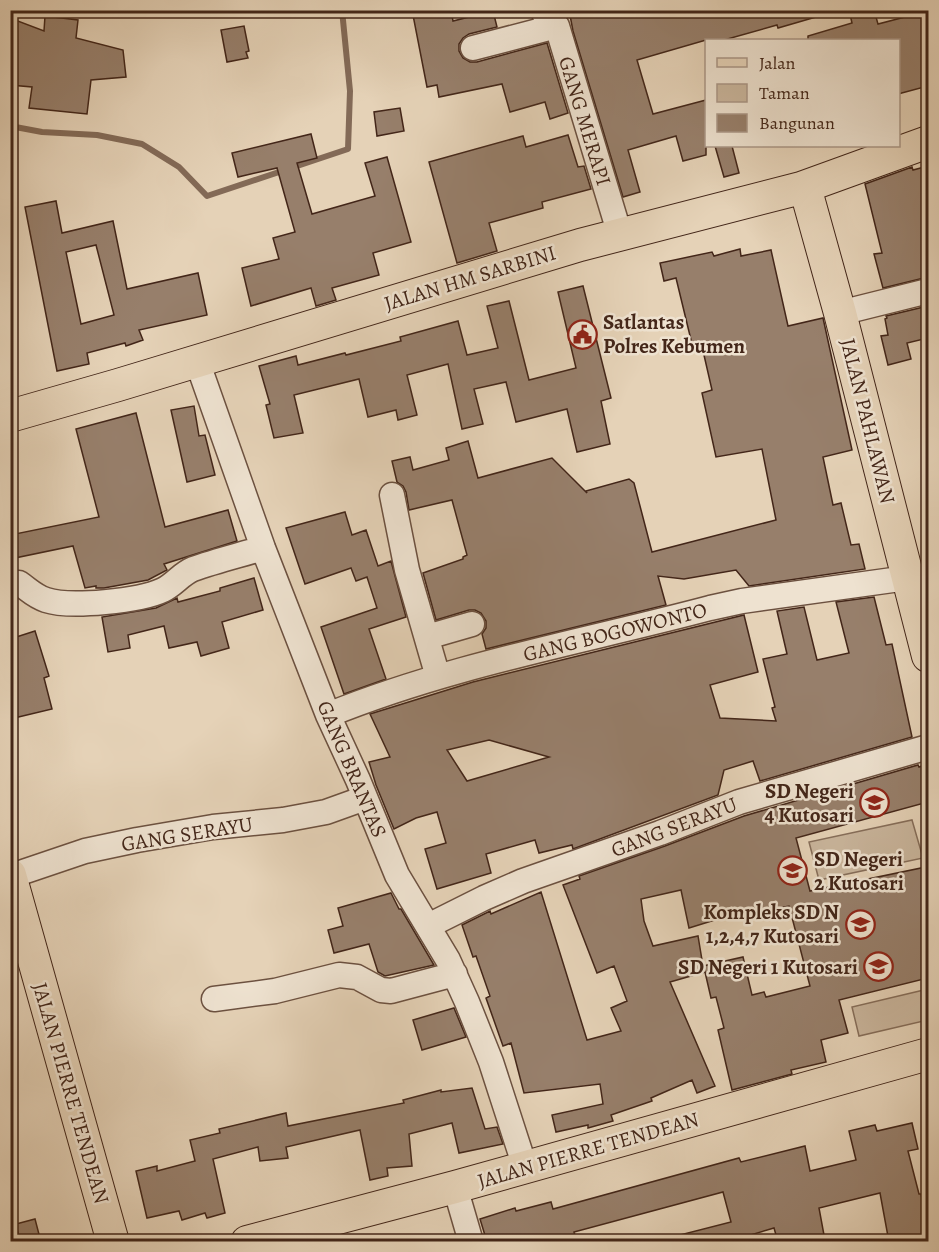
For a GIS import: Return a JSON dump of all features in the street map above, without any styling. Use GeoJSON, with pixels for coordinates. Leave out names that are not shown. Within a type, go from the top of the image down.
{"type":"FeatureCollection","features":[{"type":"Feature","properties":{"kind":"main road","name":"JALAN HM SARBINI"},"geometry":{"type":"LineString","coordinates":[[10,416],[580,245],[804,187],[928,142]]}},
{"type":"Feature","properties":{"kind":"main road","name":"JALAN PAHLAWAN"},"geometry":{"type":"LineString","coordinates":[[804,187],[840,313],[928,656]]}},
{"type":"Feature","properties":{"kind":"main road","name":"JALAN PIERRE TENDEAN"},"geometry":{"type":"LineString","coordinates":[[11,875],[113,1242]]}},
{"type":"Feature","properties":{"kind":"main road","name":"JALAN PIERRE TENDEAN"},"geometry":{"type":"LineString","coordinates":[[246,1242],[455,1187],[928,1054]]}},
{"type":"Feature","properties":{"kind":"street"},"geometry":{"type":"LineString","coordinates":[[473,48],[550,18]]}},
{"type":"Feature","properties":{"kind":"street","name":"GANG MERAPI"},"geometry":{"type":"LineString","coordinates":[[550,18],[620,235]]}},
{"type":"Feature","properties":{"kind":"street"},"geometry":{"type":"LineString","coordinates":[[840,313],[928,291]]}},
{"type":"Feature","properties":{"kind":"street","name":"GANG BRANTAS"},"geometry":{"type":"LineString","coordinates":[[198,361],[263,549],[328,715],[397,875],[455,974],[491,1062],[525,1167]]}},
{"type":"Feature","properties":{"kind":"street"},"geometry":{"type":"LineString","coordinates":[[392,495],[403,553],[438,677]]}},
{"type":"Feature","properties":{"kind":"street"},"geometry":{"type":"LineString","coordinates":[[10,584],[19,583],[30,593],[47,601],[74,604],[112,602],[162,591],[183,574],[194,569],[263,549]]}},
{"type":"Feature","properties":{"kind":"street","name":"GANG BOGOWONTO"},"geometry":{"type":"LineString","coordinates":[[328,715],[388,692],[438,677],[742,601],[900,579],[908,582]]}},
{"type":"Feature","properties":{"kind":"street"},"geometry":{"type":"LineString","coordinates":[[427,637],[472,624]]}},
{"type":"Feature","properties":{"kind":"street","name":"GANG SERAYU"},"geometry":{"type":"LineString","coordinates":[[428,926],[523,881],[660,833],[739,802],[928,747]]}},
{"type":"Feature","properties":{"kind":"street","name":"GANG SERAYU"},"geometry":{"type":"LineString","coordinates":[[11,875],[85,852],[137,840],[213,827],[283,820],[326,812],[365,798]]}},
{"type":"Feature","properties":{"kind":"street"},"geometry":{"type":"LineString","coordinates":[[214,999],[275,991],[339,975],[357,977],[381,990],[391,991],[455,974]]}},
{"type":"Feature","properties":{"kind":"street"},"geometry":{"type":"LineString","coordinates":[[455,1187],[471,1242]]}},
{"type":"Feature","properties":{"kind":"green space"},"geometry":{"type":"Polygon","coordinates":[[[912,820],[923,858],[819,880],[809,842],[912,820]]]}},
{"type":"Feature","properties":{"kind":"green space"},"geometry":{"type":"Polygon","coordinates":[[[928,989],[928,1020],[859,1036],[852,1007],[928,989]]]}},
{"type":"Feature","properties":{"kind":"building"},"geometry":{"type":"Polygon","coordinates":[[[412,10],[451,10],[453,21],[493,11],[497,27],[469,34],[459,44],[459,51],[463,58],[470,62],[547,43],[568,113],[550,119],[545,102],[510,112],[502,84],[439,97],[437,85],[427,87],[412,10]]]}},
{"type":"Feature","properties":{"kind":"building"},"geometry":{"type":"Polygon","coordinates":[[[569,10],[822,10],[823,15],[728,39],[705,39],[637,60],[653,114],[705,100],[706,155],[683,161],[676,136],[628,150],[640,192],[623,197],[573,31],[569,10]]]}},
{"type":"Feature","properties":{"kind":"building"},"geometry":{"type":"Polygon","coordinates":[[[849,10],[874,10],[878,24],[928,11],[928,86],[900,93],[900,39],[808,39],[808,36],[852,23],[849,10]]]}},
{"type":"Feature","properties":{"kind":"building"},"geometry":{"type":"Polygon","coordinates":[[[45,16],[78,20],[76,38],[123,50],[126,77],[91,80],[87,114],[29,108],[32,87],[10,85],[10,18],[44,31],[45,16]]]}},
{"type":"Feature","properties":{"kind":"building"},"geometry":{"type":"Polygon","coordinates":[[[244,26],[249,51],[246,52],[248,58],[227,62],[221,30],[244,26]]]}},
{"type":"Feature","properties":{"kind":"building"},"geometry":{"type":"Polygon","coordinates":[[[400,108],[404,131],[377,136],[374,112],[400,108]]]}},
{"type":"Feature","properties":{"kind":"building"},"geometry":{"type":"Polygon","coordinates":[[[311,134],[317,158],[297,163],[312,214],[375,196],[365,163],[387,157],[411,242],[373,253],[379,275],[332,288],[336,300],[316,306],[311,288],[251,306],[242,268],[279,259],[273,238],[295,232],[277,168],[238,177],[232,153],[311,134]]]}},
{"type":"Feature","properties":{"kind":"building"},"geometry":{"type":"Polygon","coordinates":[[[568,135],[578,167],[584,166],[591,189],[542,202],[543,208],[489,223],[497,251],[457,263],[429,162],[523,136],[526,147],[568,135]]]}},
{"type":"Feature","properties":{"kind":"building"},"geometry":{"type":"Polygon","coordinates":[[[715,147],[732,147],[739,173],[724,177],[715,147]]]}},
{"type":"Feature","properties":{"kind":"building"},"geometry":{"type":"Polygon","coordinates":[[[928,166],[928,277],[883,288],[874,254],[882,253],[865,184],[912,167],[913,170],[928,166]]]}},
{"type":"Feature","properties":{"kind":"building"},"geometry":{"type":"Polygon","coordinates":[[[56,201],[62,233],[113,221],[127,289],[198,273],[207,315],[139,330],[143,340],[126,346],[125,343],[87,353],[89,364],[57,371],[25,207],[56,201]],[[96,245],[66,252],[81,324],[114,315],[96,245]]]}},
{"type":"Feature","properties":{"kind":"building"},"geometry":{"type":"Polygon","coordinates":[[[740,249],[741,256],[771,250],[788,326],[823,318],[852,450],[823,457],[833,505],[841,503],[851,545],[859,544],[865,569],[749,586],[736,570],[684,579],[658,576],[666,605],[486,649],[482,634],[486,628],[486,621],[481,613],[469,610],[436,620],[423,573],[463,559],[467,555],[452,500],[409,510],[406,492],[397,482],[392,461],[410,457],[413,470],[449,460],[446,448],[468,441],[478,478],[552,458],[587,493],[586,491],[629,479],[634,483],[652,552],[776,520],[762,449],[716,457],[702,393],[712,390],[701,342],[692,344],[676,278],[664,281],[660,263],[712,252],[714,256],[740,249]]]}},
{"type":"Feature","properties":{"kind":"building"},"geometry":{"type":"Polygon","coordinates":[[[583,286],[611,398],[601,401],[610,444],[577,452],[567,409],[516,422],[506,382],[474,389],[483,424],[462,429],[448,364],[407,375],[417,415],[398,420],[396,410],[368,417],[359,379],[294,395],[303,433],[274,438],[266,405],[270,404],[259,366],[296,356],[298,365],[345,353],[346,355],[401,341],[400,337],[458,321],[467,355],[498,348],[487,306],[509,301],[529,380],[576,368],[558,292],[583,286]]]}},
{"type":"Feature","properties":{"kind":"building"},"geometry":{"type":"Polygon","coordinates":[[[928,306],[928,338],[907,343],[911,359],[888,365],[881,336],[888,335],[886,316],[928,306]]]}},
{"type":"Feature","properties":{"kind":"building"},"geometry":{"type":"Polygon","coordinates":[[[194,406],[199,436],[205,435],[215,475],[187,482],[171,410],[194,406]]]}},
{"type":"Feature","properties":{"kind":"building"},"geometry":{"type":"Polygon","coordinates":[[[136,413],[165,527],[228,510],[237,541],[164,564],[167,570],[148,580],[104,588],[96,588],[96,586],[85,588],[73,546],[10,559],[10,535],[99,517],[76,429],[136,413]]]}},
{"type":"Feature","properties":{"kind":"building"},"geometry":{"type":"Polygon","coordinates":[[[345,512],[352,535],[366,530],[378,566],[391,561],[406,617],[369,629],[386,679],[344,694],[321,627],[377,608],[367,577],[356,581],[351,568],[305,584],[286,528],[345,512]]]}},
{"type":"Feature","properties":{"kind":"building"},"geometry":{"type":"Polygon","coordinates":[[[254,578],[263,610],[222,622],[229,648],[201,656],[197,642],[169,648],[164,626],[128,635],[130,648],[108,652],[102,617],[156,608],[177,598],[178,602],[220,591],[220,588],[254,578]]]}},
{"type":"Feature","properties":{"kind":"building"},"geometry":{"type":"Polygon","coordinates":[[[874,597],[886,645],[892,644],[912,737],[760,781],[753,761],[724,770],[718,795],[573,849],[572,845],[539,853],[535,840],[486,854],[491,873],[437,889],[425,849],[446,843],[437,812],[416,818],[394,829],[369,762],[390,757],[370,714],[473,682],[744,615],[758,672],[710,685],[720,718],[776,721],[772,708],[775,707],[763,659],[787,654],[777,611],[804,607],[817,660],[849,653],[836,602],[874,597]],[[489,740],[447,750],[467,781],[549,757],[489,740]]]}},
{"type":"Feature","properties":{"kind":"building"},"geometry":{"type":"Polygon","coordinates":[[[35,631],[49,676],[44,678],[52,709],[10,719],[10,639],[35,631]]]}},
{"type":"Feature","properties":{"kind":"building"},"geometry":{"type":"Polygon","coordinates":[[[928,764],[928,802],[796,838],[810,891],[926,867],[928,978],[839,1000],[848,1033],[821,1040],[826,1062],[791,1070],[792,1074],[732,1090],[718,1030],[724,1028],[716,997],[711,998],[705,972],[670,982],[715,1086],[697,1093],[692,1080],[651,1098],[652,1101],[611,1115],[613,1121],[588,1128],[588,1125],[556,1132],[552,1115],[603,1104],[600,1084],[524,1093],[511,1043],[503,1046],[486,998],[490,996],[462,925],[490,911],[491,914],[541,892],[587,1040],[621,1031],[611,1008],[627,1001],[614,966],[597,973],[563,885],[580,879],[579,876],[744,816],[918,765],[919,767],[928,764]],[[681,890],[641,899],[644,921],[653,946],[698,936],[703,966],[743,957],[752,995],[764,992],[766,997],[810,986],[789,906],[718,919],[689,928],[681,890]]]}},
{"type":"Feature","properties":{"kind":"building"},"geometry":{"type":"Polygon","coordinates":[[[391,893],[434,965],[385,976],[378,972],[369,944],[334,953],[328,930],[343,926],[338,908],[391,893]]]}},
{"type":"Feature","properties":{"kind":"building"},"geometry":{"type":"Polygon","coordinates":[[[454,1008],[466,1037],[422,1050],[413,1020],[454,1008]]]}},
{"type":"Feature","properties":{"kind":"building"},"geometry":{"type":"Polygon","coordinates":[[[472,1088],[485,1129],[497,1127],[503,1144],[459,1153],[452,1123],[409,1134],[412,1166],[387,1168],[388,1176],[370,1180],[360,1130],[286,1147],[288,1158],[260,1161],[258,1147],[213,1159],[225,1213],[207,1218],[205,1213],[182,1220],[179,1211],[147,1218],[136,1171],[157,1166],[157,1171],[195,1161],[190,1140],[220,1133],[219,1129],[286,1113],[288,1126],[404,1103],[403,1100],[441,1090],[441,1092],[472,1088]]]}},
{"type":"Feature","properties":{"kind":"building"},"geometry":{"type":"Polygon","coordinates":[[[912,1123],[918,1149],[908,1151],[928,1227],[924,1229],[927,1242],[889,1242],[880,1193],[819,1208],[824,1235],[803,1239],[804,1242],[778,1242],[774,1228],[727,1242],[677,1242],[676,1236],[731,1222],[723,1192],[574,1232],[577,1242],[487,1242],[480,1219],[515,1208],[516,1211],[551,1202],[553,1209],[739,1158],[741,1162],[805,1146],[810,1171],[856,1160],[849,1131],[875,1125],[877,1131],[912,1123]]]}},
{"type":"Feature","properties":{"kind":"building"},"geometry":{"type":"Polygon","coordinates":[[[35,1219],[41,1242],[20,1242],[16,1224],[35,1219]]]}},
{"type":"Feature","properties":{"kind":"waterway"},"geometry":{"type":"LineString","coordinates":[[10,126],[42,132],[97,135],[142,144],[179,167],[207,196],[348,149],[350,91],[342,10]]}},
{"type":"Feature","properties":{"kind":"place","name":"Satlantas Polres Kebumen"},"geometry":{"type":"Point","coordinates":[582,334]}},
{"type":"Feature","properties":{"kind":"place","name":"SD Negeri 4 Kutosari"},"geometry":{"type":"Point","coordinates":[875,803]}},
{"type":"Feature","properties":{"kind":"place","name":"SD Negeri 2 Kutosari"},"geometry":{"type":"Point","coordinates":[793,871]}},
{"type":"Feature","properties":{"kind":"place","name":"Kompleks SD N 1,2,4,7 Kutosari"},"geometry":{"type":"Point","coordinates":[860,924]}},
{"type":"Feature","properties":{"kind":"place","name":"SD Negeri 1 Kutosari"},"geometry":{"type":"Point","coordinates":[879,967]}}]}
